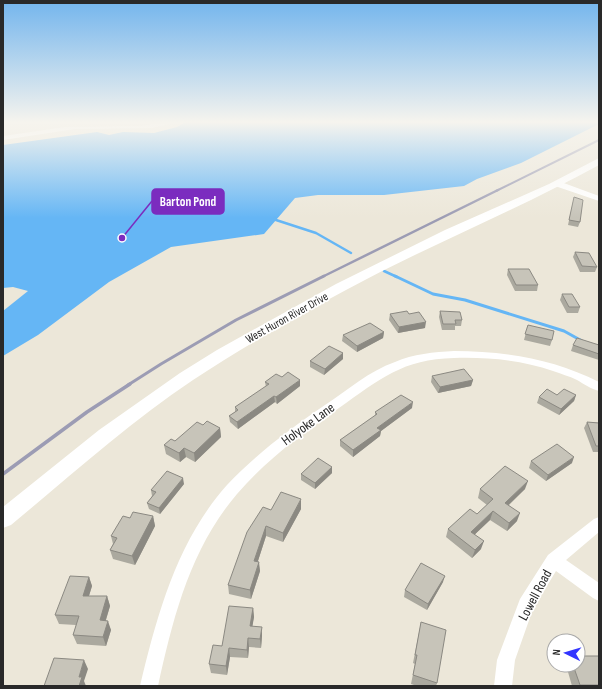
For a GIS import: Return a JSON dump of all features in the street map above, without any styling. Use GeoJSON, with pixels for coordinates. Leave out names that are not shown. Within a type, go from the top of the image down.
{"type":"FeatureCollection","features":[{"type":"Feature","properties":{"kind":"street","name":"West Huron River Drive"},"geometry":{"type":"LineString","coordinates":[[3,519],[106,434],[186,377],[224,354],[341,287],[449,233],[558,184],[599,161]]}},
{"type":"Feature","properties":{"kind":"street"},"geometry":{"type":"LineString","coordinates":[[558,184],[599,199]]}},
{"type":"Feature","properties":{"kind":"street","name":"Holyoke Lane"},"geometry":{"type":"LineString","coordinates":[[149,686],[165,618],[184,566],[204,527],[232,490],[264,456],[312,419],[376,375],[408,361],[430,357],[451,354],[505,356],[527,360],[567,372],[599,387]]}},
{"type":"Feature","properties":{"kind":"street","name":"Lowell Road"},"geometry":{"type":"LineString","coordinates":[[503,686],[506,660],[526,605],[554,560],[599,523]]}},
{"type":"Feature","properties":{"kind":"street"},"geometry":{"type":"LineString","coordinates":[[554,560],[599,593]]}},
{"type":"Feature","properties":{"kind":"water"},"geometry":{"type":"Polygon","coordinates":[[[3,154],[539,154],[521,163],[477,179],[464,186],[384,195],[318,195],[295,198],[264,234],[171,247],[109,282],[38,335],[3,356],[3,311],[28,291],[13,287],[3,288],[3,154]]]}},
{"type":"Feature","properties":{"kind":"building"},"geometry":{"type":"Polygon","coordinates":[[[574,197],[583,200],[580,222],[569,220],[574,197]]]}},
{"type":"Feature","properties":{"kind":"building"},"geometry":{"type":"Polygon","coordinates":[[[575,252],[589,253],[597,267],[582,266],[575,252]]]}},
{"type":"Feature","properties":{"kind":"building"},"geometry":{"type":"Polygon","coordinates":[[[508,269],[529,269],[538,285],[516,285],[508,269]]]}},
{"type":"Feature","properties":{"kind":"building"},"geometry":{"type":"Polygon","coordinates":[[[562,294],[572,294],[580,307],[569,307],[562,294]]]}},
{"type":"Feature","properties":{"kind":"building"},"geometry":{"type":"Polygon","coordinates":[[[407,311],[409,314],[419,312],[426,322],[399,327],[390,314],[407,311]]]}},
{"type":"Feature","properties":{"kind":"building"},"geometry":{"type":"Polygon","coordinates":[[[440,311],[460,312],[462,320],[455,320],[456,324],[443,324],[440,311]]]}},
{"type":"Feature","properties":{"kind":"building"},"geometry":{"type":"Polygon","coordinates":[[[370,323],[384,332],[357,346],[343,335],[370,323]]]}},
{"type":"Feature","properties":{"kind":"building"},"geometry":{"type":"Polygon","coordinates":[[[528,325],[554,331],[552,340],[525,334],[528,325]]]}},
{"type":"Feature","properties":{"kind":"building"},"geometry":{"type":"Polygon","coordinates":[[[577,338],[599,345],[599,354],[573,345],[577,338]]]}},
{"type":"Feature","properties":{"kind":"building"},"geometry":{"type":"Polygon","coordinates":[[[329,346],[343,353],[325,369],[310,361],[329,346]]]}},
{"type":"Feature","properties":{"kind":"building"},"geometry":{"type":"Polygon","coordinates":[[[464,369],[473,380],[440,387],[432,376],[464,369]]]}},
{"type":"Feature","properties":{"kind":"building"},"geometry":{"type":"Polygon","coordinates":[[[288,372],[300,380],[237,422],[229,416],[238,410],[235,407],[269,384],[265,382],[276,374],[282,377],[288,372]]]}},
{"type":"Feature","properties":{"kind":"building"},"geometry":{"type":"Polygon","coordinates":[[[547,389],[557,395],[564,389],[576,395],[561,409],[539,397],[547,389]]]}},
{"type":"Feature","properties":{"kind":"building"},"geometry":{"type":"Polygon","coordinates":[[[401,395],[413,402],[377,428],[381,430],[353,450],[340,440],[377,414],[375,412],[401,395]]]}},
{"type":"Feature","properties":{"kind":"building"},"geometry":{"type":"Polygon","coordinates":[[[207,421],[220,428],[194,453],[184,448],[179,453],[164,445],[171,439],[175,441],[197,422],[203,425],[207,421]]]}},
{"type":"Feature","properties":{"kind":"building"},"geometry":{"type":"Polygon","coordinates":[[[587,422],[599,423],[599,446],[596,446],[587,422]]]}},
{"type":"Feature","properties":{"kind":"building"},"geometry":{"type":"Polygon","coordinates":[[[557,444],[574,457],[548,475],[531,461],[557,444]]]}},
{"type":"Feature","properties":{"kind":"building"},"geometry":{"type":"Polygon","coordinates":[[[318,458],[332,467],[315,483],[301,474],[318,458]]]}},
{"type":"Feature","properties":{"kind":"building"},"geometry":{"type":"Polygon","coordinates":[[[505,466],[528,481],[505,503],[520,513],[509,523],[493,511],[471,532],[484,541],[475,550],[448,529],[470,509],[477,514],[493,499],[480,489],[505,466]]]}},
{"type":"Feature","properties":{"kind":"building"},"geometry":{"type":"Polygon","coordinates":[[[167,471],[183,478],[159,508],[147,503],[156,492],[151,490],[167,471]]]}},
{"type":"Feature","properties":{"kind":"building"},"geometry":{"type":"Polygon","coordinates":[[[281,492],[301,499],[283,533],[266,526],[254,561],[259,562],[250,590],[228,585],[247,532],[263,507],[271,510],[281,492]]]}},
{"type":"Feature","properties":{"kind":"building"},"geometry":{"type":"Polygon","coordinates":[[[133,512],[153,516],[132,556],[110,550],[117,538],[111,536],[123,516],[130,518],[133,512]]]}},
{"type":"Feature","properties":{"kind":"building"},"geometry":{"type":"Polygon","coordinates":[[[421,563],[445,576],[428,604],[405,590],[421,563]]]}},
{"type":"Feature","properties":{"kind":"building"},"geometry":{"type":"Polygon","coordinates":[[[70,576],[89,577],[83,596],[107,596],[100,620],[108,621],[103,637],[73,635],[79,616],[55,615],[70,576]]]}},
{"type":"Feature","properties":{"kind":"building"},"geometry":{"type":"Polygon","coordinates":[[[229,606],[253,608],[250,626],[262,627],[260,639],[248,638],[247,650],[229,648],[226,666],[209,664],[213,645],[222,646],[229,606]]]}},
{"type":"Feature","properties":{"kind":"building"},"geometry":{"type":"Polygon","coordinates":[[[421,622],[446,630],[437,683],[413,675],[421,622]]]}},
{"type":"Feature","properties":{"kind":"building"},"geometry":{"type":"Polygon","coordinates":[[[586,656],[599,656],[599,685],[580,685],[576,673],[586,673],[586,656]]]}},
{"type":"Feature","properties":{"kind":"building"},"geometry":{"type":"Polygon","coordinates":[[[54,658],[84,660],[79,677],[82,677],[79,686],[44,686],[54,658]]]}},
{"type":"Feature","properties":{"kind":"waterway"},"geometry":{"type":"LineString","coordinates":[[275,218],[276,220],[316,233],[351,253]]}},
{"type":"Feature","properties":{"kind":"waterway"},"geometry":{"type":"LineString","coordinates":[[384,271],[397,277]]}},
{"type":"Feature","properties":{"kind":"waterway"},"geometry":{"type":"LineString","coordinates":[[395,276],[433,294],[465,300],[564,331],[582,341]]}},
{"type":"Feature","properties":{"kind":"railway"},"geometry":{"type":"LineString","coordinates":[[496,191],[570,154]]}},
{"type":"Feature","properties":{"kind":"railway"},"geometry":{"type":"LineString","coordinates":[[322,277],[498,190]]}},
{"type":"Feature","properties":{"kind":"railway"},"geometry":{"type":"LineString","coordinates":[[128,385],[236,320],[322,277]]}},
{"type":"Feature","properties":{"kind":"railway"},"geometry":{"type":"LineString","coordinates":[[3,474],[87,412],[130,384]]}},
{"type":"Feature","properties":{"kind":"place","name":"Barton Pond"},"geometry":{"type":"Point","coordinates":[122,238]}}]}
